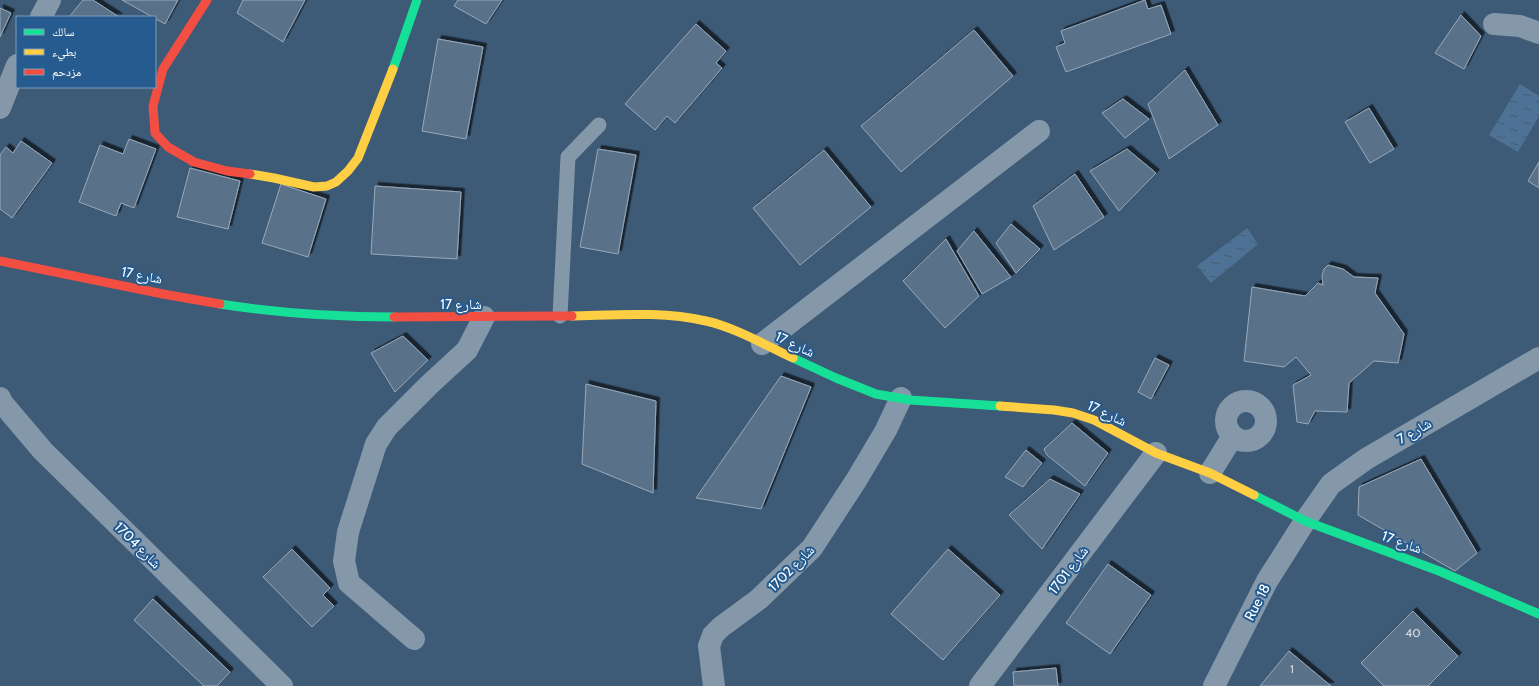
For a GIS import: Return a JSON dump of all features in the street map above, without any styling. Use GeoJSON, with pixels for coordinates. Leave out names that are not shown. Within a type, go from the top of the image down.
{"type":"FeatureCollection","features":[{"type":"Feature","properties":{"kind":"street"},"geometry":{"type":"LineString","coordinates":[[42,16],[50,0]]}},
{"type":"Feature","properties":{"kind":"street"},"geometry":{"type":"LineString","coordinates":[[207,0],[162,69],[153,106],[155,133],[168,146],[194,162],[227,171],[274,178],[314,187],[327,186],[336,182],[348,171],[358,158],[384,92],[417,0]]}},
{"type":"Feature","properties":{"kind":"street"},"geometry":{"type":"LineString","coordinates":[[1494,24],[1520,26],[1539,33]]}},
{"type":"Feature","properties":{"kind":"street"},"geometry":{"type":"LineString","coordinates":[[0,108],[16,68]]}},
{"type":"Feature","properties":{"kind":"street"},"geometry":{"type":"LineString","coordinates":[[762,344],[1039,131]]}},
{"type":"Feature","properties":{"kind":"street","name":"شارع 17"},"geometry":{"type":"LineString","coordinates":[[0,261],[163,294],[252,308],[347,317],[484,317],[657,314],[707,321],[742,334],[857,387],[876,394],[949,403],[1054,410],[1073,413],[1094,420],[1156,453],[1210,473],[1305,521],[1439,570],[1539,614]]}},
{"type":"Feature","properties":{"kind":"street"},"geometry":{"type":"LineString","coordinates":[[414,639],[349,583],[344,561],[348,532],[376,444],[387,427],[467,350],[484,317]]}},
{"type":"Feature","properties":{"kind":"street","name":"شارع 7"},"geometry":{"type":"LineString","coordinates":[[1305,521],[1331,484],[1366,459],[1539,358]]}},
{"type":"Feature","properties":{"kind":"street","name":"شارع 1704"},"geometry":{"type":"LineString","coordinates":[[0,398],[3,404],[43,451],[282,686]]}},
{"type":"Feature","properties":{"kind":"street","name":"شارع 1702"},"geometry":{"type":"LineString","coordinates":[[714,686],[709,646],[713,635],[721,627],[759,599],[812,548],[857,479],[886,430],[901,398]]}},
{"type":"Feature","properties":{"kind":"street"},"geometry":{"type":"LineString","coordinates":[[1210,473],[1233,436]]}},
{"type":"Feature","properties":{"kind":"street","name":"شارع 1701"},"geometry":{"type":"LineString","coordinates":[[980,686],[1156,453]]}},
{"type":"Feature","properties":{"kind":"street","name":"Rue 18"},"geometry":{"type":"LineString","coordinates":[[1214,686],[1267,581],[1305,521]]}},
{"type":"Feature","properties":{"kind":"lane"},"geometry":{"type":"LineString","coordinates":[[560,316],[568,157],[599,125]]}},
{"type":"Feature","properties":{"kind":"water"},"geometry":{"type":"Polygon","coordinates":[[[1520,84],[1539,96],[1539,116],[1518,152],[1489,135],[1520,84]]]}},
{"type":"Feature","properties":{"kind":"water"},"geometry":{"type":"Polygon","coordinates":[[[1247,228],[1258,244],[1211,283],[1197,266],[1247,228]]]}},
{"type":"Feature","properties":{"kind":"building"},"geometry":{"type":"Polygon","coordinates":[[[83,0],[93,0],[117,16],[70,16],[83,0]]]}},
{"type":"Feature","properties":{"kind":"building"},"geometry":{"type":"Polygon","coordinates":[[[122,0],[178,0],[165,24],[156,19],[156,16],[151,16],[122,0]]]}},
{"type":"Feature","properties":{"kind":"building"},"geometry":{"type":"Polygon","coordinates":[[[243,0],[305,0],[283,42],[237,13],[243,0]]]}},
{"type":"Feature","properties":{"kind":"building"},"geometry":{"type":"Polygon","coordinates":[[[458,0],[502,0],[486,24],[454,6],[458,0]]]}},
{"type":"Feature","properties":{"kind":"building"},"geometry":{"type":"Polygon","coordinates":[[[1145,0],[1148,9],[1161,5],[1171,34],[1066,72],[1056,47],[1065,43],[1061,31],[1145,0]]]}},
{"type":"Feature","properties":{"kind":"building"},"geometry":{"type":"Polygon","coordinates":[[[0,8],[11,13],[0,37],[0,8]]]}},
{"type":"Feature","properties":{"kind":"building"},"geometry":{"type":"Polygon","coordinates":[[[1461,15],[1481,36],[1464,69],[1435,53],[1461,15]]]}},
{"type":"Feature","properties":{"kind":"building"},"geometry":{"type":"Polygon","coordinates":[[[696,24],[726,51],[716,63],[722,68],[675,123],[667,116],[655,130],[625,104],[696,24]]]}},
{"type":"Feature","properties":{"kind":"building"},"geometry":{"type":"Polygon","coordinates":[[[974,30],[1013,76],[901,172],[861,126],[974,30]]]}},
{"type":"Feature","properties":{"kind":"building"},"geometry":{"type":"Polygon","coordinates":[[[438,39],[483,47],[466,139],[422,131],[438,39]]]}},
{"type":"Feature","properties":{"kind":"building"},"geometry":{"type":"Polygon","coordinates":[[[1185,70],[1218,125],[1169,159],[1148,104],[1185,70]]]}},
{"type":"Feature","properties":{"kind":"building"},"geometry":{"type":"Polygon","coordinates":[[[1123,99],[1149,119],[1125,138],[1102,113],[1123,99]]]}},
{"type":"Feature","properties":{"kind":"building"},"geometry":{"type":"Polygon","coordinates":[[[1369,108],[1394,149],[1370,163],[1345,122],[1369,108]]]}},
{"type":"Feature","properties":{"kind":"building"},"geometry":{"type":"Polygon","coordinates":[[[129,139],[156,149],[134,208],[121,203],[116,216],[79,202],[100,145],[123,154],[129,139]]]}},
{"type":"Feature","properties":{"kind":"building"},"geometry":{"type":"Polygon","coordinates":[[[21,141],[52,163],[12,218],[0,209],[0,155],[6,147],[13,153],[21,141]]]}},
{"type":"Feature","properties":{"kind":"building"},"geometry":{"type":"Polygon","coordinates":[[[598,149],[636,155],[618,254],[580,247],[598,149]]]}},
{"type":"Feature","properties":{"kind":"building"},"geometry":{"type":"Polygon","coordinates":[[[1127,149],[1156,173],[1119,211],[1090,171],[1127,149]]]}},
{"type":"Feature","properties":{"kind":"building"},"geometry":{"type":"Polygon","coordinates":[[[824,150],[871,207],[800,265],[753,208],[824,150]]]}},
{"type":"Feature","properties":{"kind":"building"},"geometry":{"type":"Polygon","coordinates":[[[1539,162],[1539,188],[1528,181],[1539,162]]]}},
{"type":"Feature","properties":{"kind":"building"},"geometry":{"type":"Polygon","coordinates":[[[190,168],[240,181],[228,229],[177,217],[190,168]]]}},
{"type":"Feature","properties":{"kind":"building"},"geometry":{"type":"Polygon","coordinates":[[[1075,174],[1104,217],[1054,250],[1033,206],[1075,174]]]}},
{"type":"Feature","properties":{"kind":"building"},"geometry":{"type":"Polygon","coordinates":[[[281,184],[326,199],[308,257],[262,243],[281,184]]]}},
{"type":"Feature","properties":{"kind":"building"},"geometry":{"type":"Polygon","coordinates":[[[375,186],[461,192],[457,259],[371,254],[375,186]]]}},
{"type":"Feature","properties":{"kind":"building"},"geometry":{"type":"Polygon","coordinates":[[[1011,224],[1040,249],[1016,273],[996,243],[1011,224]]]}},
{"type":"Feature","properties":{"kind":"building"},"geometry":{"type":"Polygon","coordinates":[[[974,231],[1011,277],[982,294],[957,251],[974,231]]]}},
{"type":"Feature","properties":{"kind":"building"},"geometry":{"type":"Polygon","coordinates":[[[946,239],[979,296],[945,328],[903,281],[946,239]]]}},
{"type":"Feature","properties":{"kind":"building"},"geometry":{"type":"Polygon","coordinates":[[[1328,265],[1343,269],[1354,277],[1378,278],[1375,293],[1404,334],[1398,363],[1374,361],[1349,383],[1347,412],[1315,411],[1308,424],[1297,422],[1293,385],[1311,375],[1296,357],[1284,367],[1244,361],[1252,287],[1305,296],[1318,283],[1323,285],[1322,276],[1324,269],[1328,265]]]}},
{"type":"Feature","properties":{"kind":"building"},"geometry":{"type":"Polygon","coordinates":[[[403,336],[428,360],[395,392],[371,353],[403,336]]]}},
{"type":"Feature","properties":{"kind":"building"},"geometry":{"type":"Polygon","coordinates":[[[1155,358],[1169,365],[1151,399],[1138,392],[1155,358]]]}},
{"type":"Feature","properties":{"kind":"building"},"geometry":{"type":"Polygon","coordinates":[[[781,376],[811,387],[761,509],[696,498],[781,376]]]}},
{"type":"Feature","properties":{"kind":"building"},"geometry":{"type":"Polygon","coordinates":[[[586,384],[656,401],[653,493],[582,464],[586,384]]]}},
{"type":"Feature","properties":{"kind":"building"},"geometry":{"type":"Polygon","coordinates":[[[1072,423],[1108,453],[1085,486],[1047,455],[1044,449],[1072,423]]]}},
{"type":"Feature","properties":{"kind":"building"},"geometry":{"type":"Polygon","coordinates":[[[1026,450],[1042,463],[1023,487],[1005,477],[1026,450]]]}},
{"type":"Feature","properties":{"kind":"building"},"geometry":{"type":"Polygon","coordinates":[[[1421,459],[1477,553],[1455,571],[1358,515],[1359,487],[1421,459]]]}},
{"type":"Feature","properties":{"kind":"building"},"geometry":{"type":"Polygon","coordinates":[[[1050,479],[1080,494],[1042,549],[1009,515],[1050,479]]]}},
{"type":"Feature","properties":{"kind":"building"},"geometry":{"type":"Polygon","coordinates":[[[292,549],[330,588],[323,595],[334,606],[312,627],[263,577],[292,549]]]}},
{"type":"Feature","properties":{"kind":"building"},"geometry":{"type":"Polygon","coordinates":[[[948,549],[1000,595],[943,660],[891,614],[948,549]]]}},
{"type":"Feature","properties":{"kind":"building"},"geometry":{"type":"Polygon","coordinates":[[[1108,564],[1151,595],[1110,654],[1066,623],[1108,564]]]}},
{"type":"Feature","properties":{"kind":"building"},"geometry":{"type":"Polygon","coordinates":[[[153,599],[230,672],[217,686],[204,686],[134,620],[153,599]]]}},
{"type":"Feature","properties":{"kind":"building"},"geometry":{"type":"Polygon","coordinates":[[[1413,611],[1458,656],[1428,686],[1384,686],[1361,663],[1413,611]]]}},
{"type":"Feature","properties":{"kind":"building"},"geometry":{"type":"Polygon","coordinates":[[[1289,651],[1331,686],[1260,686],[1289,651]]]}},
{"type":"Feature","properties":{"kind":"building"},"geometry":{"type":"Polygon","coordinates":[[[1056,668],[1058,686],[1014,686],[1013,672],[1056,668]]]}},
{"type":"Feature","properties":{"kind":"traffic: fast"},"geometry":{"type":"LineString","coordinates":[[393,69],[417,0]]}},
{"type":"Feature","properties":{"kind":"traffic: fast"},"geometry":{"type":"LineString","coordinates":[[220,304],[307,314],[394,317]]}},
{"type":"Feature","properties":{"kind":"traffic: fast"},"geometry":{"type":"LineString","coordinates":[[793,358],[836,378],[876,394],[910,400],[1000,406]]}},
{"type":"Feature","properties":{"kind":"traffic: fast"},"geometry":{"type":"LineString","coordinates":[[1254,495],[1305,521],[1439,571],[1539,614]]}},
{"type":"Feature","properties":{"kind":"traffic: slow"},"geometry":{"type":"LineString","coordinates":[[250,174],[314,187],[327,186],[336,182],[348,171],[358,158],[393,69]]}},
{"type":"Feature","properties":{"kind":"traffic: slow"},"geometry":{"type":"LineString","coordinates":[[572,316],[656,315],[706,321],[739,332],[793,358]]}},
{"type":"Feature","properties":{"kind":"traffic: slow"},"geometry":{"type":"LineString","coordinates":[[1000,406],[1054,410],[1073,413],[1094,420],[1156,453],[1210,473],[1254,495]]}},
{"type":"Feature","properties":{"kind":"traffic: jam"},"geometry":{"type":"LineString","coordinates":[[207,0],[163,69],[153,106],[155,133],[168,147],[194,162],[227,171],[250,174]]}},
{"type":"Feature","properties":{"kind":"traffic: jam"},"geometry":{"type":"LineString","coordinates":[[0,261],[220,304]]}},
{"type":"Feature","properties":{"kind":"traffic: jam"},"geometry":{"type":"LineString","coordinates":[[394,317],[572,316]]}}]}
